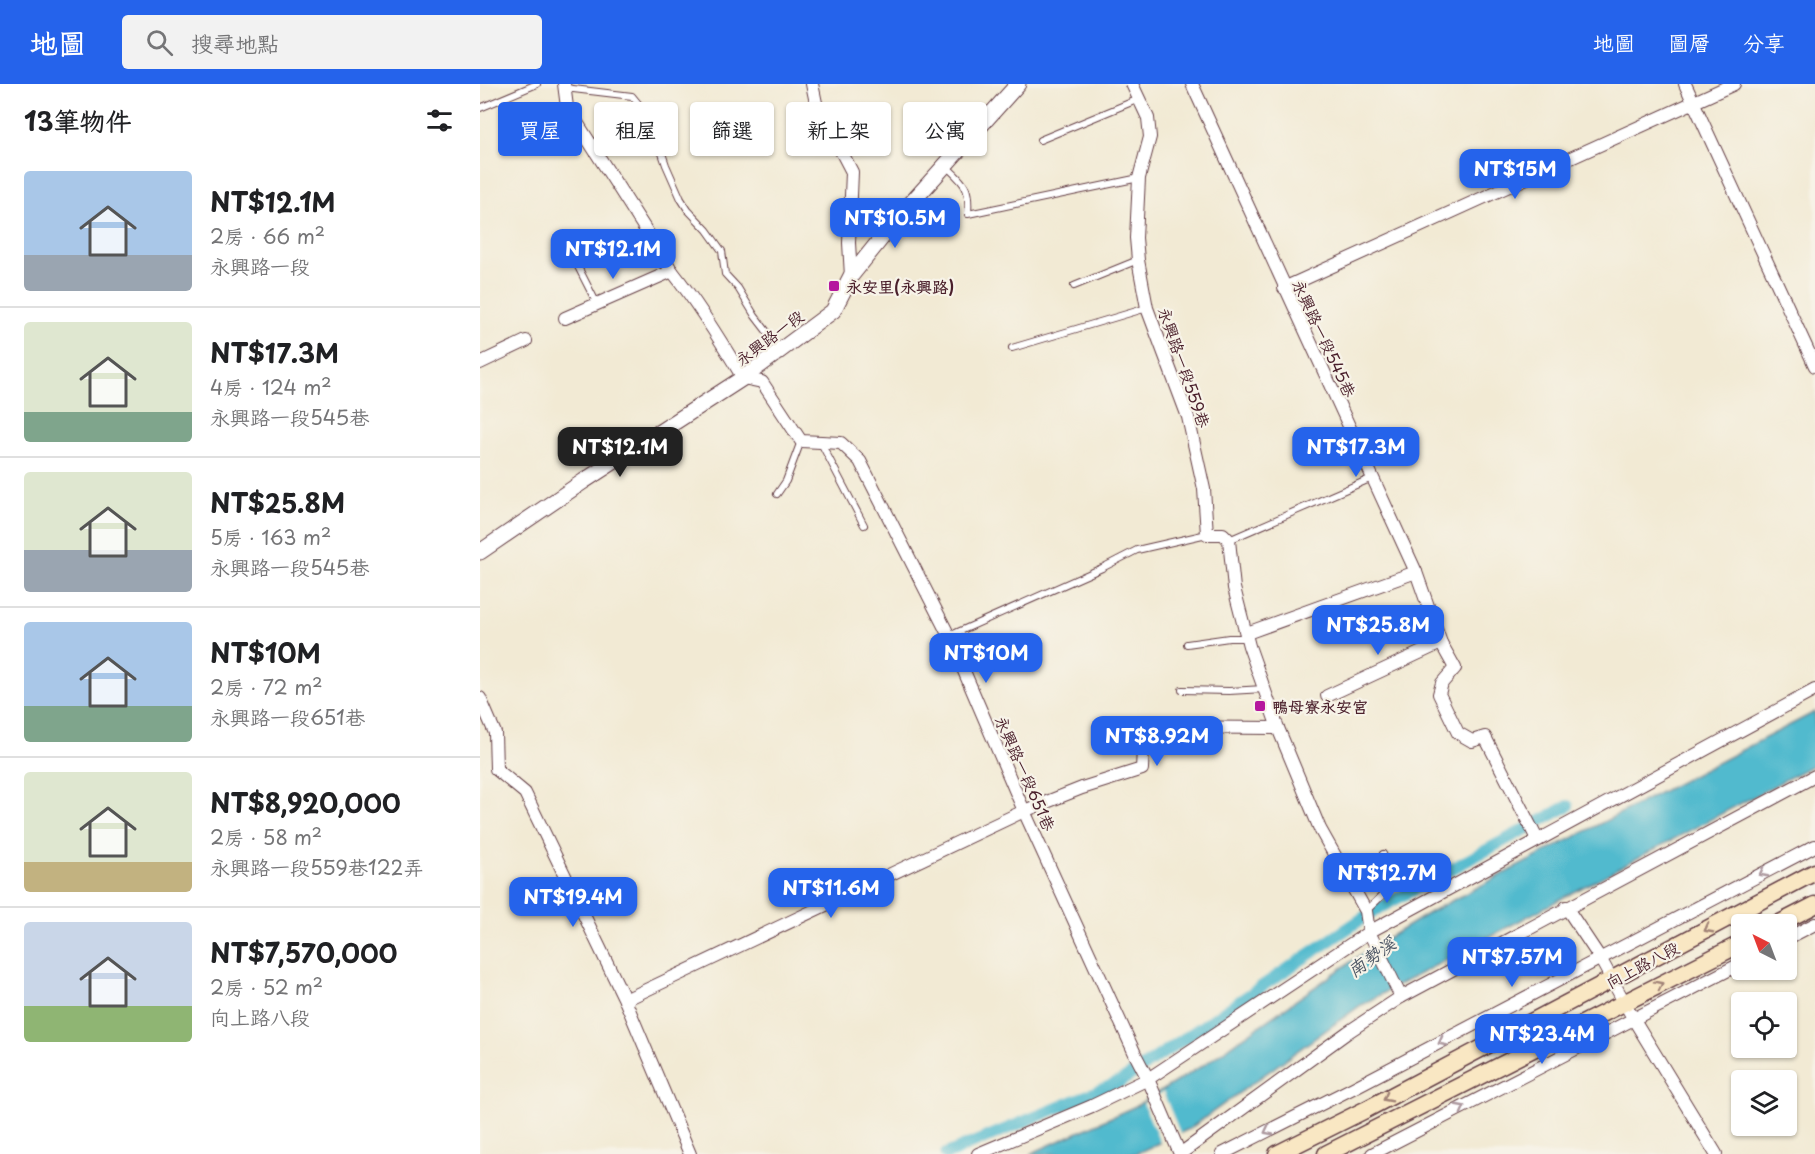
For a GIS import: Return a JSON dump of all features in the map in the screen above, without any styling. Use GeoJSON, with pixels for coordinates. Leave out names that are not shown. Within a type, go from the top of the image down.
{"type":"FeatureCollection","features":[{"type":"Feature","properties":{"kind":"main road","name":"向上路八段"},"geometry":{"type":"LineString","coordinates":[[1277,1154],[1815,872]]}},
{"type":"Feature","properties":{"kind":"main road"},"geometry":{"type":"LineString","coordinates":[[1797,914],[1815,905]]}},
{"type":"Feature","properties":{"kind":"main road","name":"向上路八段"},"geometry":{"type":"LineString","coordinates":[[1326,1154],[1629,1011],[1731,950]]}},
{"type":"Feature","properties":{"kind":"street"},"geometry":{"type":"LineString","coordinates":[[812,84],[816,104],[852,172],[849,243],[851,276]]}},
{"type":"Feature","properties":{"kind":"street","name":"永興路一段"},"geometry":{"type":"LineString","coordinates":[[480,552],[584,481],[743,378],[833,311],[851,276],[896,220],[1018,84]]}},
{"type":"Feature","properties":{"kind":"street","name":"永興路一段559巷"},"geometry":{"type":"LineString","coordinates":[[1132,84],[1148,118],[1150,137],[1139,178],[1136,230],[1138,260],[1147,308],[1188,417],[1204,489],[1207,534]]}},
{"type":"Feature","properties":{"kind":"street","name":"永興路一段545巷"},"geometry":{"type":"LineString","coordinates":[[1192,84],[1416,572],[1441,643],[1455,668],[1442,683],[1439,694],[1458,732],[1472,741],[1485,737],[1537,839]]}},
{"type":"Feature","properties":{"kind":"street"},"geometry":{"type":"LineString","coordinates":[[1685,84],[1815,366]]}},
{"type":"Feature","properties":{"kind":"street"},"geometry":{"type":"LineString","coordinates":[[1284,288],[1734,84]]}},
{"type":"Feature","properties":{"kind":"street"},"geometry":{"type":"LineString","coordinates":[[564,86],[567,107],[672,271],[708,319],[743,378],[762,382],[801,441]]}},
{"type":"Feature","properties":{"kind":"street"},"geometry":{"type":"LineString","coordinates":[[565,318],[672,271]]}},
{"type":"Feature","properties":{"kind":"street"},"geometry":{"type":"LineString","coordinates":[[480,363],[526,341]]}},
{"type":"Feature","properties":{"kind":"street","name":"永興路一段651巷"},"geometry":{"type":"LineString","coordinates":[[801,441],[841,443],[860,461],[949,636],[1024,811],[1148,1079],[1180,1154]]}},
{"type":"Feature","properties":{"kind":"street"},"geometry":{"type":"LineString","coordinates":[[1207,534],[1223,534],[1229,540],[1234,588],[1247,636],[1278,728],[1320,829],[1366,911],[1371,937],[1399,992]]}},
{"type":"Feature","properties":{"kind":"street"},"geometry":{"type":"LineString","coordinates":[[1247,636],[1416,572]]}},
{"type":"Feature","properties":{"kind":"street"},"geometry":{"type":"LineString","coordinates":[[1327,696],[1441,643]]}},
{"type":"Feature","properties":{"kind":"street"},"geometry":{"type":"LineString","coordinates":[[978,1154],[1092,1106],[1148,1079],[1371,937],[1537,839],[1815,690]]}},
{"type":"Feature","properties":{"kind":"street"},"geometry":{"type":"LineString","coordinates":[[480,698],[495,733],[496,769],[525,793],[625,1000],[690,1154]]}},
{"type":"Feature","properties":{"kind":"street"},"geometry":{"type":"LineString","coordinates":[[625,1000],[1024,811],[1082,788],[1142,769],[1144,727],[1278,728]]}},
{"type":"Feature","properties":{"kind":"street"},"geometry":{"type":"LineString","coordinates":[[1180,1154],[1348,1032],[1399,992],[1815,776]]}},
{"type":"Feature","properties":{"kind":"street"},"geometry":{"type":"LineString","coordinates":[[1222,1154],[1353,1088],[1815,846]]}},
{"type":"Feature","properties":{"kind":"street"},"geometry":{"type":"LineString","coordinates":[[1566,907],[1600,958],[1629,1011],[1716,1154]]}},
{"type":"Feature","properties":{"kind":"street"},"geometry":{"type":"LineString","coordinates":[[1797,933],[1815,924]]}},
{"type":"Feature","properties":{"kind":"street"},"geometry":{"type":"LineString","coordinates":[[1372,1154],[1629,1011],[1731,968]]}},
{"type":"Feature","properties":{"kind":"lane"},"geometry":{"type":"LineString","coordinates":[[480,108],[537,84]]}},
{"type":"Feature","properties":{"kind":"lane"},"geometry":{"type":"LineString","coordinates":[[564,86],[632,96],[650,118],[666,165],[681,199],[722,251],[725,274],[738,288],[781,351]]}},
{"type":"Feature","properties":{"kind":"lane"},"geometry":{"type":"LineString","coordinates":[[1040,140],[1140,99]]}},
{"type":"Feature","properties":{"kind":"lane"},"geometry":{"type":"LineString","coordinates":[[945,165],[962,181],[970,194],[968,214],[1139,178]]}},
{"type":"Feature","properties":{"kind":"lane"},"geometry":{"type":"LineString","coordinates":[[572,255],[597,304]]}},
{"type":"Feature","properties":{"kind":"lane"},"geometry":{"type":"LineString","coordinates":[[1074,286],[1138,260]]}},
{"type":"Feature","properties":{"kind":"lane"},"geometry":{"type":"LineString","coordinates":[[1012,348],[1147,308]]}},
{"type":"Feature","properties":{"kind":"lane"},"geometry":{"type":"LineString","coordinates":[[777,494],[786,481],[801,441]]}},
{"type":"Feature","properties":{"kind":"lane"},"geometry":{"type":"LineString","coordinates":[[821,442],[864,525]]}},
{"type":"Feature","properties":{"kind":"lane"},"geometry":{"type":"LineString","coordinates":[[1229,540],[1372,478]]}},
{"type":"Feature","properties":{"kind":"lane"},"geometry":{"type":"LineString","coordinates":[[949,636],[1102,568],[1137,550],[1207,534]]}},
{"type":"Feature","properties":{"kind":"lane"},"geometry":{"type":"LineString","coordinates":[[1187,644],[1247,636]]}},
{"type":"Feature","properties":{"kind":"lane"},"geometry":{"type":"LineString","coordinates":[[1182,690],[1229,691],[1264,688]]}},
{"type":"Feature","properties":{"kind":"lane"},"geometry":{"type":"LineString","coordinates":[[1366,911],[1390,888],[1390,871],[1383,854]]}},
{"type":"Feature","properties":{"kind":"water","name":"南勢溪"},"geometry":{"type":"Polygon","coordinates":[[[1815,712],[1815,764],[1361,1005],[1189,1129],[1135,1154],[1030,1154],[1138,1105],[1205,1064],[1365,952],[1432,911],[1815,712]]]}},
{"type":"Feature","properties":{"kind":"pier"},"geometry":{"type":"Polygon","coordinates":[[[1163,1092],[1181,1135],[1161,1145],[1143,1103],[1163,1092]]]}},
{"type":"Feature","properties":{"kind":"waterway"},"geometry":{"type":"LineString","coordinates":[[946,1154],[1120,1082],[1372,912],[1568,806]]}},
{"type":"Feature","properties":{"kind":"place","name":"永安里(永興路)"},"geometry":{"type":"Point","coordinates":[834,286]}},
{"type":"Feature","properties":{"kind":"place","name":"鴨母寮永安宮"},"geometry":{"type":"Point","coordinates":[1260,706]}}]}
